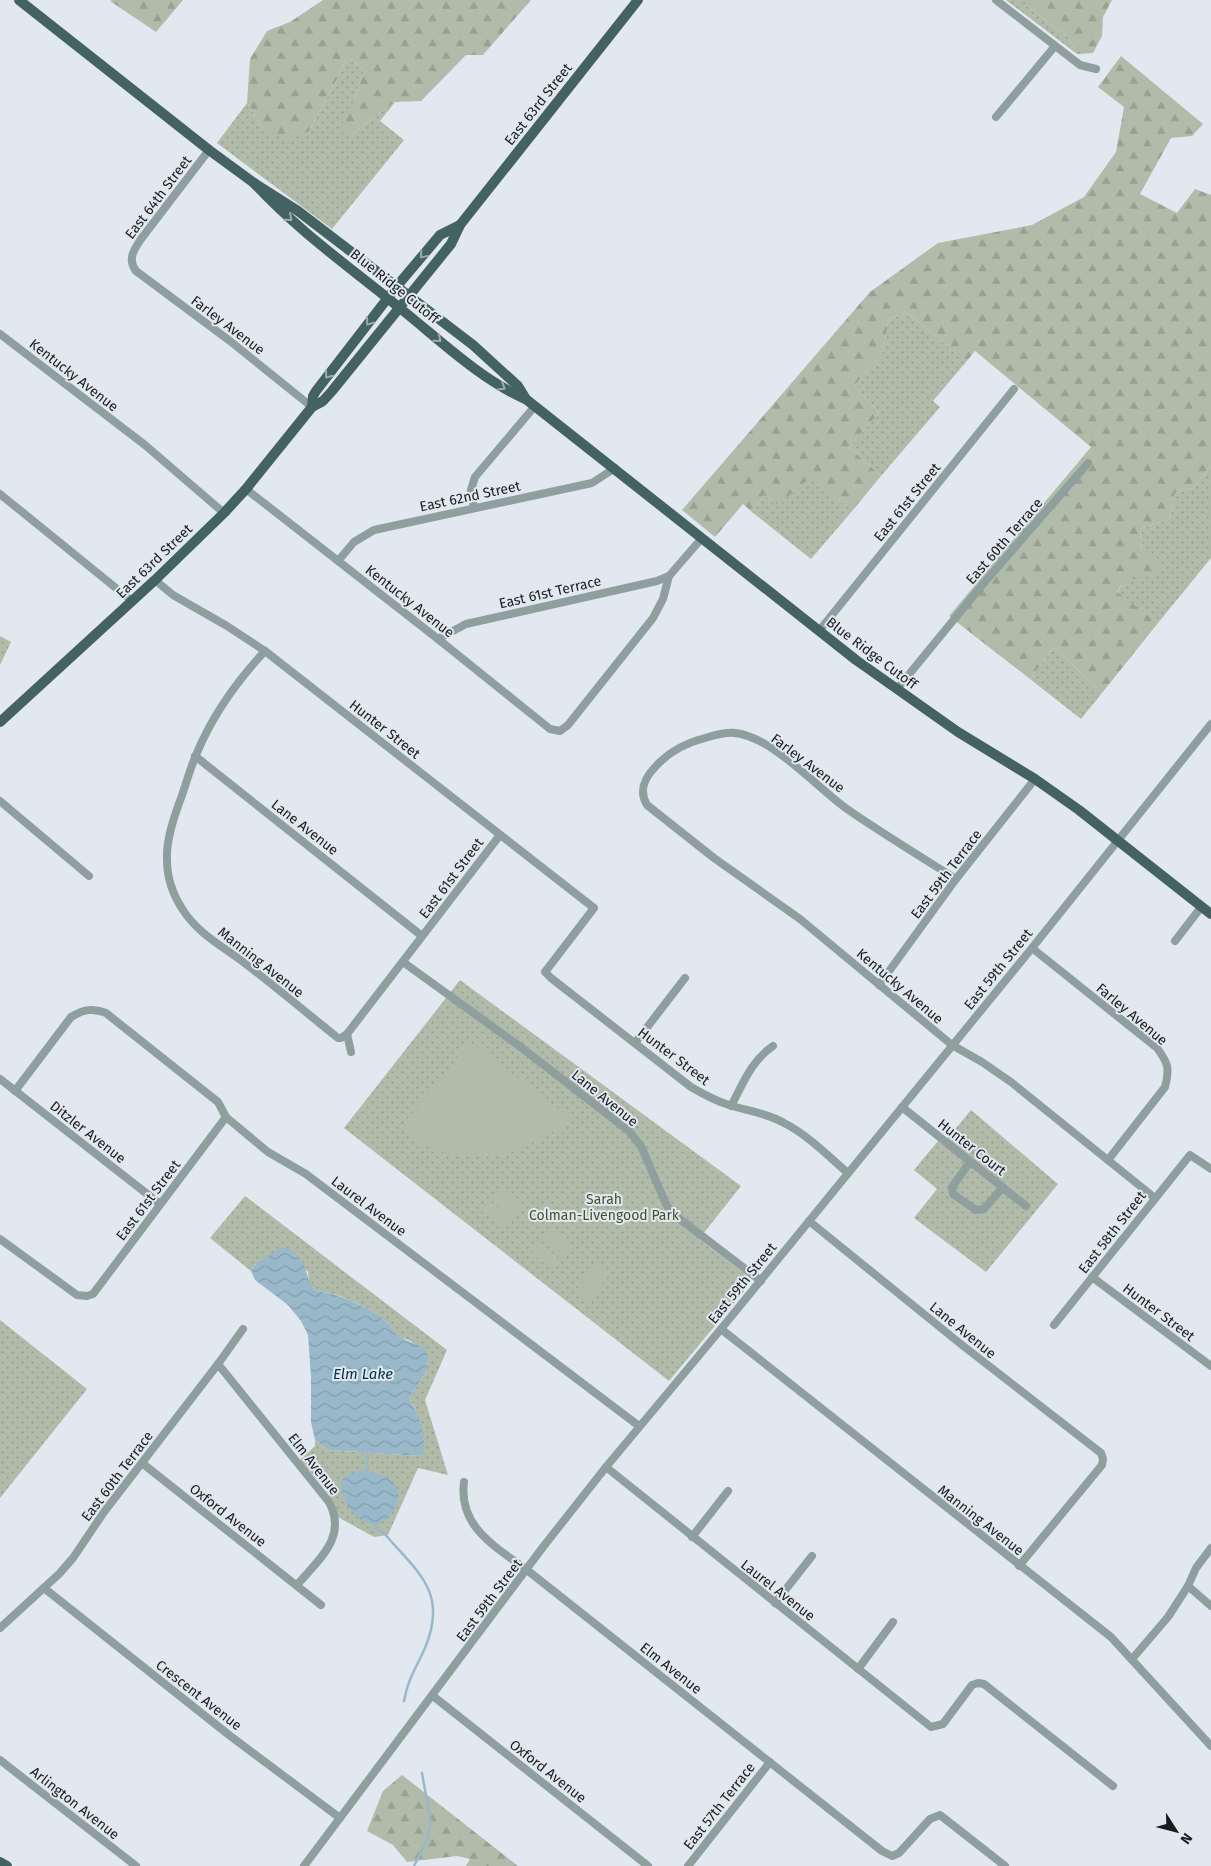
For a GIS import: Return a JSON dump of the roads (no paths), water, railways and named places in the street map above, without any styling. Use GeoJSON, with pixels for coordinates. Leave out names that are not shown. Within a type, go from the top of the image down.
{"type":"FeatureCollection","features":[{"type":"Feature","properties":{"kind":"main road","name":"Blue Ridge Cutoff"},"geometry":{"type":"LineString","coordinates":[[19,0],[209,150],[254,184],[298,211],[473,345],[518,386],[531,403]]}},
{"type":"Feature","properties":{"kind":"main road","name":"East 63rd Street"},"geometry":{"type":"LineString","coordinates":[[0,722],[155,580],[246,489],[312,407],[323,401],[332,391],[410,296],[451,244],[460,225],[638,0]]}},
{"type":"Feature","properties":{"kind":"main road","name":"Blue Ridge Cutoff"},"geometry":{"type":"LineString","coordinates":[[254,184],[275,206],[303,230],[400,308],[504,390],[531,403],[819,631],[958,732],[1035,779],[1079,810],[1211,914]]}},
{"type":"Feature","properties":{"kind":"main road","name":"East 63rd Street"},"geometry":{"type":"LineString","coordinates":[[312,407],[313,396],[316,391],[397,286],[440,235],[460,225]]}},
{"type":"Feature","properties":{"kind":"main road"},"geometry":{"type":"LineString","coordinates":[[0,1862],[8,1866]]}},
{"type":"Feature","properties":{"kind":"street"},"geometry":{"type":"LineString","coordinates":[[996,0],[1080,65],[1096,69]]}},
{"type":"Feature","properties":{"kind":"street"},"geometry":{"type":"LineString","coordinates":[[996,117],[1055,46]]}},
{"type":"Feature","properties":{"kind":"street","name":"East 64th Street"},"geometry":{"type":"LineString","coordinates":[[131,261],[132,254],[141,239],[209,150]]}},
{"type":"Feature","properties":{"kind":"street","name":"Farley Avenue"},"geometry":{"type":"LineString","coordinates":[[131,261],[136,271],[230,341],[312,407]]}},
{"type":"Feature","properties":{"kind":"street","name":"Kentucky Avenue"},"geometry":{"type":"LineString","coordinates":[[0,334],[145,445],[224,513]]}},
{"type":"Feature","properties":{"kind":"street","name":"East 61st Street"},"geometry":{"type":"LineString","coordinates":[[819,631],[1014,389]]}},
{"type":"Feature","properties":{"kind":"street"},"geometry":{"type":"LineString","coordinates":[[474,508],[471,490],[475,477],[531,403]]}},
{"type":"Feature","properties":{"kind":"street","name":"East 60th Terrace"},"geometry":{"type":"LineString","coordinates":[[897,689],[983,584],[1088,463]]}},
{"type":"Feature","properties":{"kind":"street","name":"East 62nd Street"},"geometry":{"type":"LineString","coordinates":[[338,560],[354,542],[374,530],[592,483],[614,468]]}},
{"type":"Feature","properties":{"kind":"street","name":"Kentucky Avenue"},"geometry":{"type":"LineString","coordinates":[[246,489],[550,729],[560,730],[568,725],[653,618],[663,599],[669,576]]}},
{"type":"Feature","properties":{"kind":"street"},"geometry":{"type":"LineString","coordinates":[[0,494],[132,601]]}},
{"type":"Feature","properties":{"kind":"street"},"geometry":{"type":"LineString","coordinates":[[669,576],[702,538]]}},
{"type":"Feature","properties":{"kind":"street","name":"East 61st Terrace"},"geometry":{"type":"LineString","coordinates":[[438,639],[466,624],[657,581],[669,576]]}},
{"type":"Feature","properties":{"kind":"street","name":"Hunter Street"},"geometry":{"type":"LineString","coordinates":[[155,580],[174,595],[265,651],[594,908],[544,972],[691,1087],[712,1099],[760,1113],[785,1123],[803,1135],[848,1173]]}},
{"type":"Feature","properties":{"kind":"street"},"geometry":{"type":"LineString","coordinates":[[195,756],[225,701],[246,672],[265,651]]}},
{"type":"Feature","properties":{"kind":"street","name":"East 59th Street"},"geometry":{"type":"LineString","coordinates":[[304,1866],[606,1467],[721,1330],[1032,948],[1211,724]]}},
{"type":"Feature","properties":{"kind":"street","name":"Farley Avenue"},"geometry":{"type":"LineString","coordinates":[[643,785],[651,772],[666,755],[690,742],[721,733],[749,736],[777,752],[846,808],[956,879]]}},
{"type":"Feature","properties":{"kind":"street","name":"Manning Avenue"},"geometry":{"type":"LineString","coordinates":[[195,756],[176,811],[166,859],[168,877],[183,912],[216,944],[244,962],[338,1038],[347,1034]]}},
{"type":"Feature","properties":{"kind":"street","name":"Lane Avenue"},"geometry":{"type":"LineString","coordinates":[[195,756],[422,936]]}},
{"type":"Feature","properties":{"kind":"street","name":"East 59th Terrace"},"geometry":{"type":"LineString","coordinates":[[879,985],[956,879],[1035,779]]}},
{"type":"Feature","properties":{"kind":"street","name":"Kentucky Avenue"},"geometry":{"type":"LineString","coordinates":[[643,785],[642,790],[647,805],[714,858],[800,919],[952,1045],[982,1062],[1011,1082],[1155,1198]]}},
{"type":"Feature","properties":{"kind":"street"},"geometry":{"type":"LineString","coordinates":[[0,801],[89,876]]}},
{"type":"Feature","properties":{"kind":"street","name":"East 61st Street"},"geometry":{"type":"LineString","coordinates":[[402,962],[500,835]]}},
{"type":"Feature","properties":{"kind":"street"},"geometry":{"type":"LineString","coordinates":[[1175,941],[1202,906]]}},
{"type":"Feature","properties":{"kind":"street","name":"Farley Avenue"},"geometry":{"type":"LineString","coordinates":[[1032,948],[1157,1048],[1167,1064],[1168,1074],[1165,1086],[1108,1160]]}},
{"type":"Feature","properties":{"kind":"street"},"geometry":{"type":"LineString","coordinates":[[351,1052],[347,1034],[402,962]]}},
{"type":"Feature","properties":{"kind":"street","name":"Lane Avenue"},"geometry":{"type":"LineString","coordinates":[[402,962],[522,1048],[629,1131],[641,1146],[666,1204],[672,1213],[760,1281]]}},
{"type":"Feature","properties":{"kind":"street"},"geometry":{"type":"LineString","coordinates":[[635,1043],[685,978]]}},
{"type":"Feature","properties":{"kind":"street","name":"Laurel Avenue"},"geometry":{"type":"LineString","coordinates":[[16,1091],[71,1017],[85,1010],[96,1009],[106,1013],[218,1102],[226,1117],[268,1152],[314,1180],[639,1426]]}},
{"type":"Feature","properties":{"kind":"street"},"geometry":{"type":"LineString","coordinates":[[731,1106],[753,1064],[773,1046]]}},
{"type":"Feature","properties":{"kind":"street","name":"Ditzler Avenue"},"geometry":{"type":"LineString","coordinates":[[0,1079],[160,1204]]}},
{"type":"Feature","properties":{"kind":"street","name":"Hunter Court"},"geometry":{"type":"LineString","coordinates":[[902,1107],[1026,1206]]}},
{"type":"Feature","properties":{"kind":"street","name":"East 61st Street"},"geometry":{"type":"LineString","coordinates":[[0,1239],[77,1296],[93,1294],[226,1117]]}},
{"type":"Feature","properties":{"kind":"street","name":"East 58th Street"},"geometry":{"type":"LineString","coordinates":[[1054,1325],[1190,1155],[1211,1169]]}},
{"type":"Feature","properties":{"kind":"street"},"geometry":{"type":"LineString","coordinates":[[970,1162],[952,1187],[953,1194],[976,1210],[984,1209],[1003,1187]]}},
{"type":"Feature","properties":{"kind":"street","name":"Lane Avenue"},"geometry":{"type":"LineString","coordinates":[[809,1221],[962,1345],[1101,1453],[1102,1465],[1019,1566]]}},
{"type":"Feature","properties":{"kind":"street","name":"Hunter Street"},"geometry":{"type":"LineString","coordinates":[[1092,1278],[1211,1366]]}},
{"type":"Feature","properties":{"kind":"street","name":"East 60th Terrace"},"geometry":{"type":"LineString","coordinates":[[0,1628],[44,1588],[73,1558],[104,1512],[243,1329]]}},
{"type":"Feature","properties":{"kind":"street","name":"Manning Avenue"},"geometry":{"type":"LineString","coordinates":[[721,1330],[1111,1637],[1211,1746]]}},
{"type":"Feature","properties":{"kind":"street","name":"Elm Avenue"},"geometry":{"type":"LineString","coordinates":[[218,1364],[329,1502],[334,1511],[336,1525],[332,1542],[297,1586]]}},
{"type":"Feature","properties":{"kind":"street","name":"Oxford Avenue"},"geometry":{"type":"LineString","coordinates":[[142,1463],[321,1605]]}},
{"type":"Feature","properties":{"kind":"street","name":"Laurel Avenue"},"geometry":{"type":"LineString","coordinates":[[606,1467],[931,1727],[943,1724],[972,1685],[984,1684],[1113,1786]]}},
{"type":"Feature","properties":{"kind":"street","name":"Elm Avenue"},"geometry":{"type":"LineString","coordinates":[[464,1482],[462,1494],[464,1508],[475,1527],[486,1540],[527,1570],[882,1852],[892,1856],[899,1854],[930,1819],[940,1815],[1005,1866]]}},
{"type":"Feature","properties":{"kind":"street"},"geometry":{"type":"LineString","coordinates":[[692,1537],[728,1491]]}},
{"type":"Feature","properties":{"kind":"street"},"geometry":{"type":"LineString","coordinates":[[1132,1659],[1168,1617],[1188,1586],[1196,1568],[1211,1548]]}},
{"type":"Feature","properties":{"kind":"street"},"geometry":{"type":"LineString","coordinates":[[775,1604],[812,1556]]}},
{"type":"Feature","properties":{"kind":"street"},"geometry":{"type":"LineString","coordinates":[[1188,1586],[1211,1606]]}},
{"type":"Feature","properties":{"kind":"street","name":"Crescent Avenue"},"geometry":{"type":"LineString","coordinates":[[44,1588],[229,1735],[340,1818]]}},
{"type":"Feature","properties":{"kind":"street"},"geometry":{"type":"LineString","coordinates":[[858,1669],[894,1622]]}},
{"type":"Feature","properties":{"kind":"street","name":"Oxford Avenue"},"geometry":{"type":"LineString","coordinates":[[433,1696],[648,1866]]}},
{"type":"Feature","properties":{"kind":"street","name":"Arlington Avenue"},"geometry":{"type":"LineString","coordinates":[[0,1760],[136,1866]]}},
{"type":"Feature","properties":{"kind":"street","name":"East 57th Terrace"},"geometry":{"type":"LineString","coordinates":[[688,1866],[770,1762]]}},
{"type":"Feature","properties":{"kind":"water","name":"Elm Lake"},"geometry":{"type":"Polygon","coordinates":[[[282,1247],[291,1250],[301,1260],[315,1291],[333,1294],[365,1307],[383,1318],[401,1338],[424,1347],[429,1358],[425,1374],[409,1398],[416,1411],[422,1430],[424,1451],[419,1456],[328,1450],[315,1440],[311,1422],[311,1377],[308,1335],[301,1321],[288,1305],[255,1280],[251,1271],[256,1264],[282,1247]]]}},
{"type":"Feature","properties":{"kind":"water"},"geometry":{"type":"Polygon","coordinates":[[[361,1470],[385,1477],[396,1487],[398,1494],[397,1502],[388,1518],[382,1522],[370,1524],[364,1521],[353,1512],[344,1499],[341,1488],[342,1480],[344,1477],[361,1470]]]}},
{"type":"Feature","properties":{"kind":"waterway"},"geometry":{"type":"LineString","coordinates":[[367,1452],[367,1471]]}},
{"type":"Feature","properties":{"kind":"waterway"},"geometry":{"type":"LineString","coordinates":[[376,1524],[376,1528],[383,1532],[417,1571],[431,1597],[433,1611],[431,1628],[425,1648],[410,1680],[404,1701]]}},
{"type":"Feature","properties":{"kind":"waterway"},"geometry":{"type":"LineString","coordinates":[[414,1866],[426,1842],[431,1824],[422,1773]]}},
{"type":"Feature","properties":{"kind":"park label","name":"Sarah Colman-Livengood Park"},"geometry":{"type":"Point","coordinates":[604,1208]}}]}
